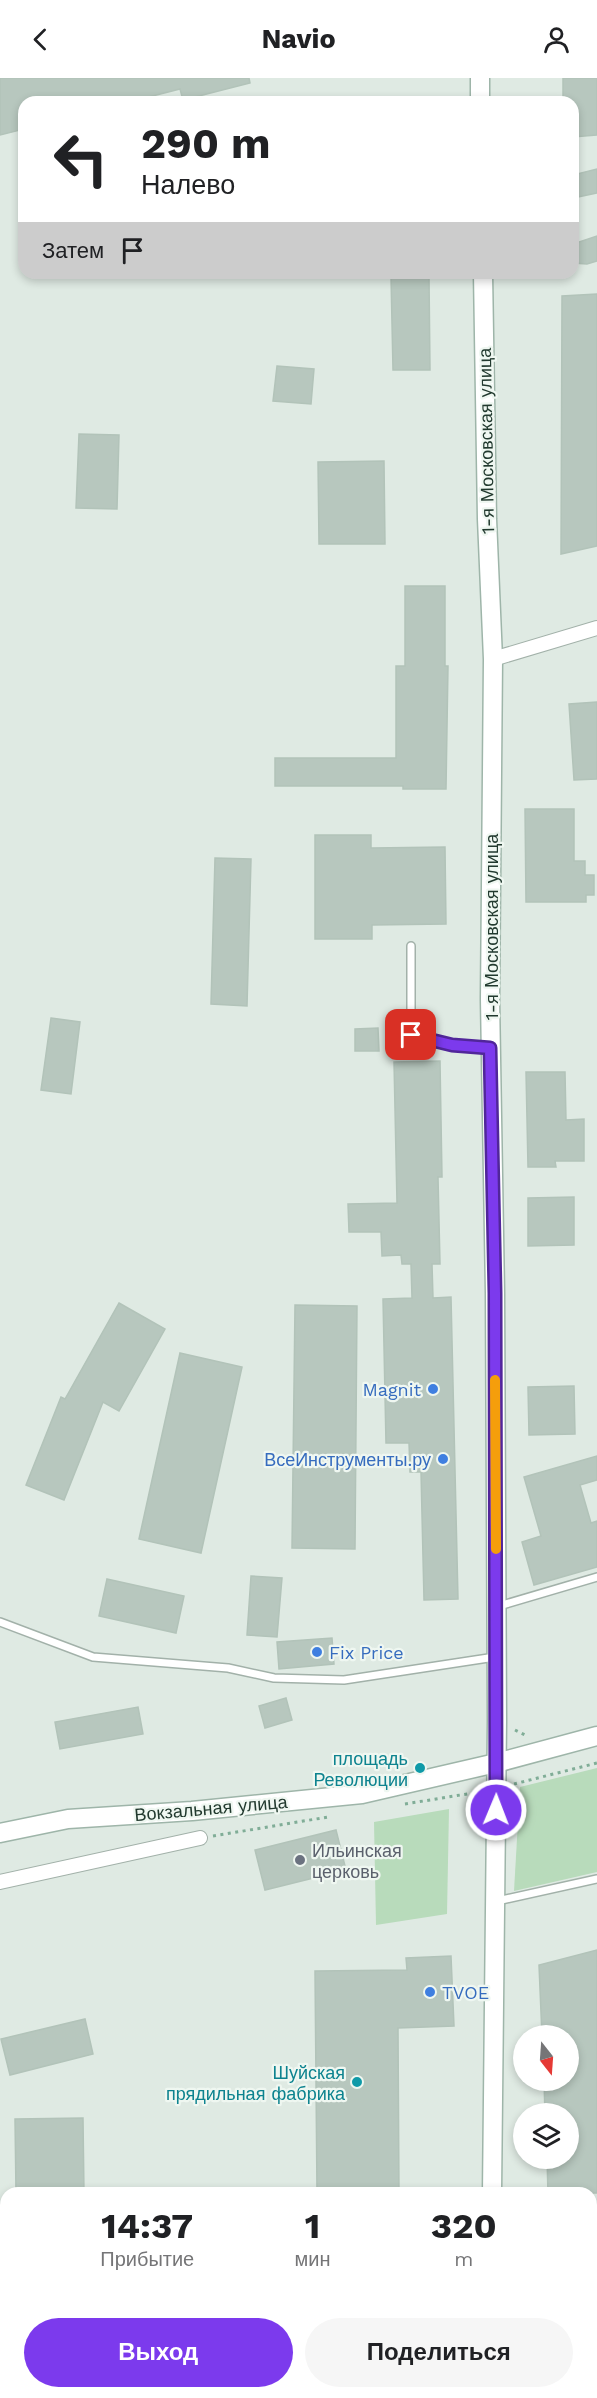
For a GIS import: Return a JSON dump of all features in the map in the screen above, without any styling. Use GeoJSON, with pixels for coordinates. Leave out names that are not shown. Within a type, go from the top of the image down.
{"type":"FeatureCollection","features":[{"type":"Feature","properties":{"kind":"main road"},"geometry":{"type":"LineString","coordinates":[[480,78],[480,96]]}},
{"type":"Feature","properties":{"kind":"main road","name":"1-я Московская улица"},"geometry":{"type":"LineString","coordinates":[[483,279],[487,519],[493,659],[490,1048],[495,1293],[497,1789],[492,2187]]}},
{"type":"Feature","properties":{"kind":"main road","name":"Вокзальная улица"},"geometry":{"type":"LineString","coordinates":[[0,1833],[68,1819],[192,1811],[362,1794],[496,1763],[597,1736]]}},
{"type":"Feature","properties":{"kind":"street"},"geometry":{"type":"LineString","coordinates":[[493,659],[597,628]]}},
{"type":"Feature","properties":{"kind":"street"},"geometry":{"type":"LineString","coordinates":[[0,1881],[200,1838]]}},
{"type":"Feature","properties":{"kind":"lane"},"geometry":{"type":"LineString","coordinates":[[411,946],[411,1035],[452,1045],[490,1048]]}},
{"type":"Feature","properties":{"kind":"lane"},"geometry":{"type":"LineString","coordinates":[[496,1607],[597,1577]]}},
{"type":"Feature","properties":{"kind":"lane"},"geometry":{"type":"LineString","coordinates":[[0,1622],[93,1657],[228,1668],[274,1678],[344,1680],[497,1656]]}},
{"type":"Feature","properties":{"kind":"lane"},"geometry":{"type":"LineString","coordinates":[[494,1902],[597,1880]]}},
{"type":"Feature","properties":{"kind":"path"},"geometry":{"type":"LineString","coordinates":[[497,1721],[526,1737],[537,1734]]}},
{"type":"Feature","properties":{"kind":"path"},"geometry":{"type":"LineString","coordinates":[[497,1789],[597,1763]]}},
{"type":"Feature","properties":{"kind":"green space"},"geometry":{"type":"Polygon","coordinates":[[[597,1768],[597,1872],[514,1891],[520,1787],[597,1768]]]}},
{"type":"Feature","properties":{"kind":"green space"},"geometry":{"type":"Polygon","coordinates":[[[449,1809],[447,1914],[376,1925],[374,1822],[449,1809]]]}},
{"type":"Feature","properties":{"kind":"building"},"geometry":{"type":"Polygon","coordinates":[[[0,78],[249,78],[250,83],[199,96],[182,96],[180,89],[153,96],[18,96],[18,130],[0,135],[0,78]]]}},
{"type":"Feature","properties":{"kind":"building"},"geometry":{"type":"Polygon","coordinates":[[[563,78],[597,78],[597,135],[579,136],[579,96],[563,96],[563,78]]]}},
{"type":"Feature","properties":{"kind":"building"},"geometry":{"type":"Polygon","coordinates":[[[597,169],[597,193],[579,197],[579,174],[597,169]]]}},
{"type":"Feature","properties":{"kind":"building"},"geometry":{"type":"Polygon","coordinates":[[[597,236],[597,261],[579,263],[579,242],[597,236]]]}},
{"type":"Feature","properties":{"kind":"building"},"geometry":{"type":"Polygon","coordinates":[[[391,279],[429,279],[430,370],[393,370],[391,279]]]}},
{"type":"Feature","properties":{"kind":"building"},"geometry":{"type":"Polygon","coordinates":[[[597,294],[597,546],[561,554],[562,296],[597,294]]]}},
{"type":"Feature","properties":{"kind":"building"},"geometry":{"type":"Polygon","coordinates":[[[277,366],[314,369],[311,404],[273,401],[277,366]]]}},
{"type":"Feature","properties":{"kind":"building"},"geometry":{"type":"Polygon","coordinates":[[[79,434],[119,435],[117,509],[76,508],[79,434]]]}},
{"type":"Feature","properties":{"kind":"building"},"geometry":{"type":"Polygon","coordinates":[[[384,461],[385,544],[319,544],[318,462],[384,461]]]}},
{"type":"Feature","properties":{"kind":"building"},"geometry":{"type":"Polygon","coordinates":[[[405,586],[445,586],[445,666],[448,666],[446,789],[403,789],[403,786],[275,786],[275,758],[396,758],[396,666],[405,666],[405,586]]]}},
{"type":"Feature","properties":{"kind":"building"},"geometry":{"type":"Polygon","coordinates":[[[597,702],[597,779],[574,780],[569,704],[597,702]]]}},
{"type":"Feature","properties":{"kind":"building"},"geometry":{"type":"Polygon","coordinates":[[[525,809],[574,809],[574,861],[585,861],[585,875],[594,875],[594,895],[586,895],[586,902],[526,902],[525,809]]]}},
{"type":"Feature","properties":{"kind":"building"},"geometry":{"type":"Polygon","coordinates":[[[315,835],[371,835],[371,848],[445,847],[446,924],[372,925],[372,939],[315,939],[315,835]]]}},
{"type":"Feature","properties":{"kind":"building"},"geometry":{"type":"Polygon","coordinates":[[[215,858],[251,859],[247,1006],[211,1004],[215,858]]]}},
{"type":"Feature","properties":{"kind":"building"},"geometry":{"type":"Polygon","coordinates":[[[51,1018],[80,1022],[71,1094],[41,1090],[51,1018]]]}},
{"type":"Feature","properties":{"kind":"building"},"geometry":{"type":"Polygon","coordinates":[[[378,1028],[379,1051],[355,1051],[355,1029],[378,1028]]]}},
{"type":"Feature","properties":{"kind":"building"},"geometry":{"type":"Polygon","coordinates":[[[440,1061],[442,1177],[438,1177],[440,1264],[432,1264],[433,1298],[451,1297],[458,1599],[424,1600],[421,1472],[410,1472],[409,1443],[386,1443],[383,1299],[412,1298],[411,1264],[402,1264],[401,1255],[382,1256],[381,1232],[349,1232],[348,1204],[397,1203],[394,1062],[440,1061]]]}},
{"type":"Feature","properties":{"kind":"building"},"geometry":{"type":"Polygon","coordinates":[[[526,1072],[565,1072],[566,1120],[584,1119],[584,1161],[555,1161],[556,1167],[528,1167],[526,1072]]]}},
{"type":"Feature","properties":{"kind":"building"},"geometry":{"type":"Polygon","coordinates":[[[574,1197],[574,1245],[528,1246],[528,1198],[574,1197]]]}},
{"type":"Feature","properties":{"kind":"building"},"geometry":{"type":"Polygon","coordinates":[[[119,1303],[165,1329],[119,1411],[103,1402],[64,1500],[26,1485],[61,1397],[65,1399],[119,1303]]]}},
{"type":"Feature","properties":{"kind":"building"},"geometry":{"type":"Polygon","coordinates":[[[295,1305],[357,1306],[355,1549],[292,1548],[295,1305]]]}},
{"type":"Feature","properties":{"kind":"building"},"geometry":{"type":"Polygon","coordinates":[[[180,1353],[242,1367],[201,1553],[139,1539],[180,1353]]]}},
{"type":"Feature","properties":{"kind":"building"},"geometry":{"type":"Polygon","coordinates":[[[574,1386],[575,1434],[529,1435],[528,1387],[574,1386]]]}},
{"type":"Feature","properties":{"kind":"building"},"geometry":{"type":"Polygon","coordinates":[[[597,1456],[597,1480],[580,1485],[591,1523],[597,1521],[597,1567],[534,1585],[522,1542],[541,1536],[524,1477],[597,1456]]]}},
{"type":"Feature","properties":{"kind":"building"},"geometry":{"type":"Polygon","coordinates":[[[251,1576],[282,1578],[277,1637],[247,1635],[251,1576]]]}},
{"type":"Feature","properties":{"kind":"building"},"geometry":{"type":"Polygon","coordinates":[[[107,1579],[184,1596],[176,1633],[99,1616],[107,1579]]]}},
{"type":"Feature","properties":{"kind":"building"},"geometry":{"type":"Polygon","coordinates":[[[332,1638],[334,1664],[279,1669],[277,1642],[332,1638]]]}},
{"type":"Feature","properties":{"kind":"building"},"geometry":{"type":"Polygon","coordinates":[[[286,1698],[292,1720],[265,1728],[259,1706],[286,1698]]]}},
{"type":"Feature","properties":{"kind":"building"},"geometry":{"type":"Polygon","coordinates":[[[138,1707],[143,1734],[60,1749],[55,1722],[138,1707]]]}},
{"type":"Feature","properties":{"kind":"building","name":"Ильинская церковь"},"geometry":{"type":"Polygon","coordinates":[[[336,1830],[346,1870],[265,1890],[255,1850],[336,1830]]]}},
{"type":"Feature","properties":{"kind":"building"},"geometry":{"type":"Polygon","coordinates":[[[597,1950],[597,2187],[548,2187],[547,2169],[579,2169],[579,2103],[545,2103],[544,2091],[579,2091],[579,2025],[542,2025],[539,1965],[597,1950]]]}},
{"type":"Feature","properties":{"kind":"building","name":"Шуйская прядильная фабрика"},"geometry":{"type":"Polygon","coordinates":[[[451,1956],[454,2026],[398,2028],[399,2187],[317,2187],[315,1971],[407,1970],[406,1958],[451,1956]]]}},
{"type":"Feature","properties":{"kind":"building"},"geometry":{"type":"Polygon","coordinates":[[[85,2019],[93,2054],[10,2075],[1,2039],[85,2019]]]}},
{"type":"Feature","properties":{"kind":"building"},"geometry":{"type":"Polygon","coordinates":[[[83,2118],[84,2187],[16,2187],[15,2119],[83,2118]]]}},
{"type":"Feature","properties":{"kind":"slow traffic"},"geometry":{"type":"LineString","coordinates":[[495,1380],[496,1549]]}},
{"type":"Feature","properties":{"kind":"place","name":"Magnit"},"geometry":{"type":"Point","coordinates":[433,1389]}},
{"type":"Feature","properties":{"kind":"place","name":"ВсеИнструменты.ру"},"geometry":{"type":"Point","coordinates":[443,1459]}},
{"type":"Feature","properties":{"kind":"place","name":"Fix Price"},"geometry":{"type":"Point","coordinates":[317,1652]}},
{"type":"Feature","properties":{"kind":"place","name":"площадь Революции"},"geometry":{"type":"Point","coordinates":[420,1768]}},
{"type":"Feature","properties":{"kind":"place","name":"Ильинская церковь"},"geometry":{"type":"Point","coordinates":[300,1860]}},
{"type":"Feature","properties":{"kind":"place","name":"TVOE"},"geometry":{"type":"Point","coordinates":[430,1992]}},
{"type":"Feature","properties":{"kind":"place","name":"Шуйская прядильная фабрика"},"geometry":{"type":"Point","coordinates":[357,2082]}},
{"type":"Feature","properties":{"kind":"route"},"geometry":{"type":"LineString","coordinates":[[411,1035],[452,1045],[490,1048],[495,1293],[496,1810]]}}]}
